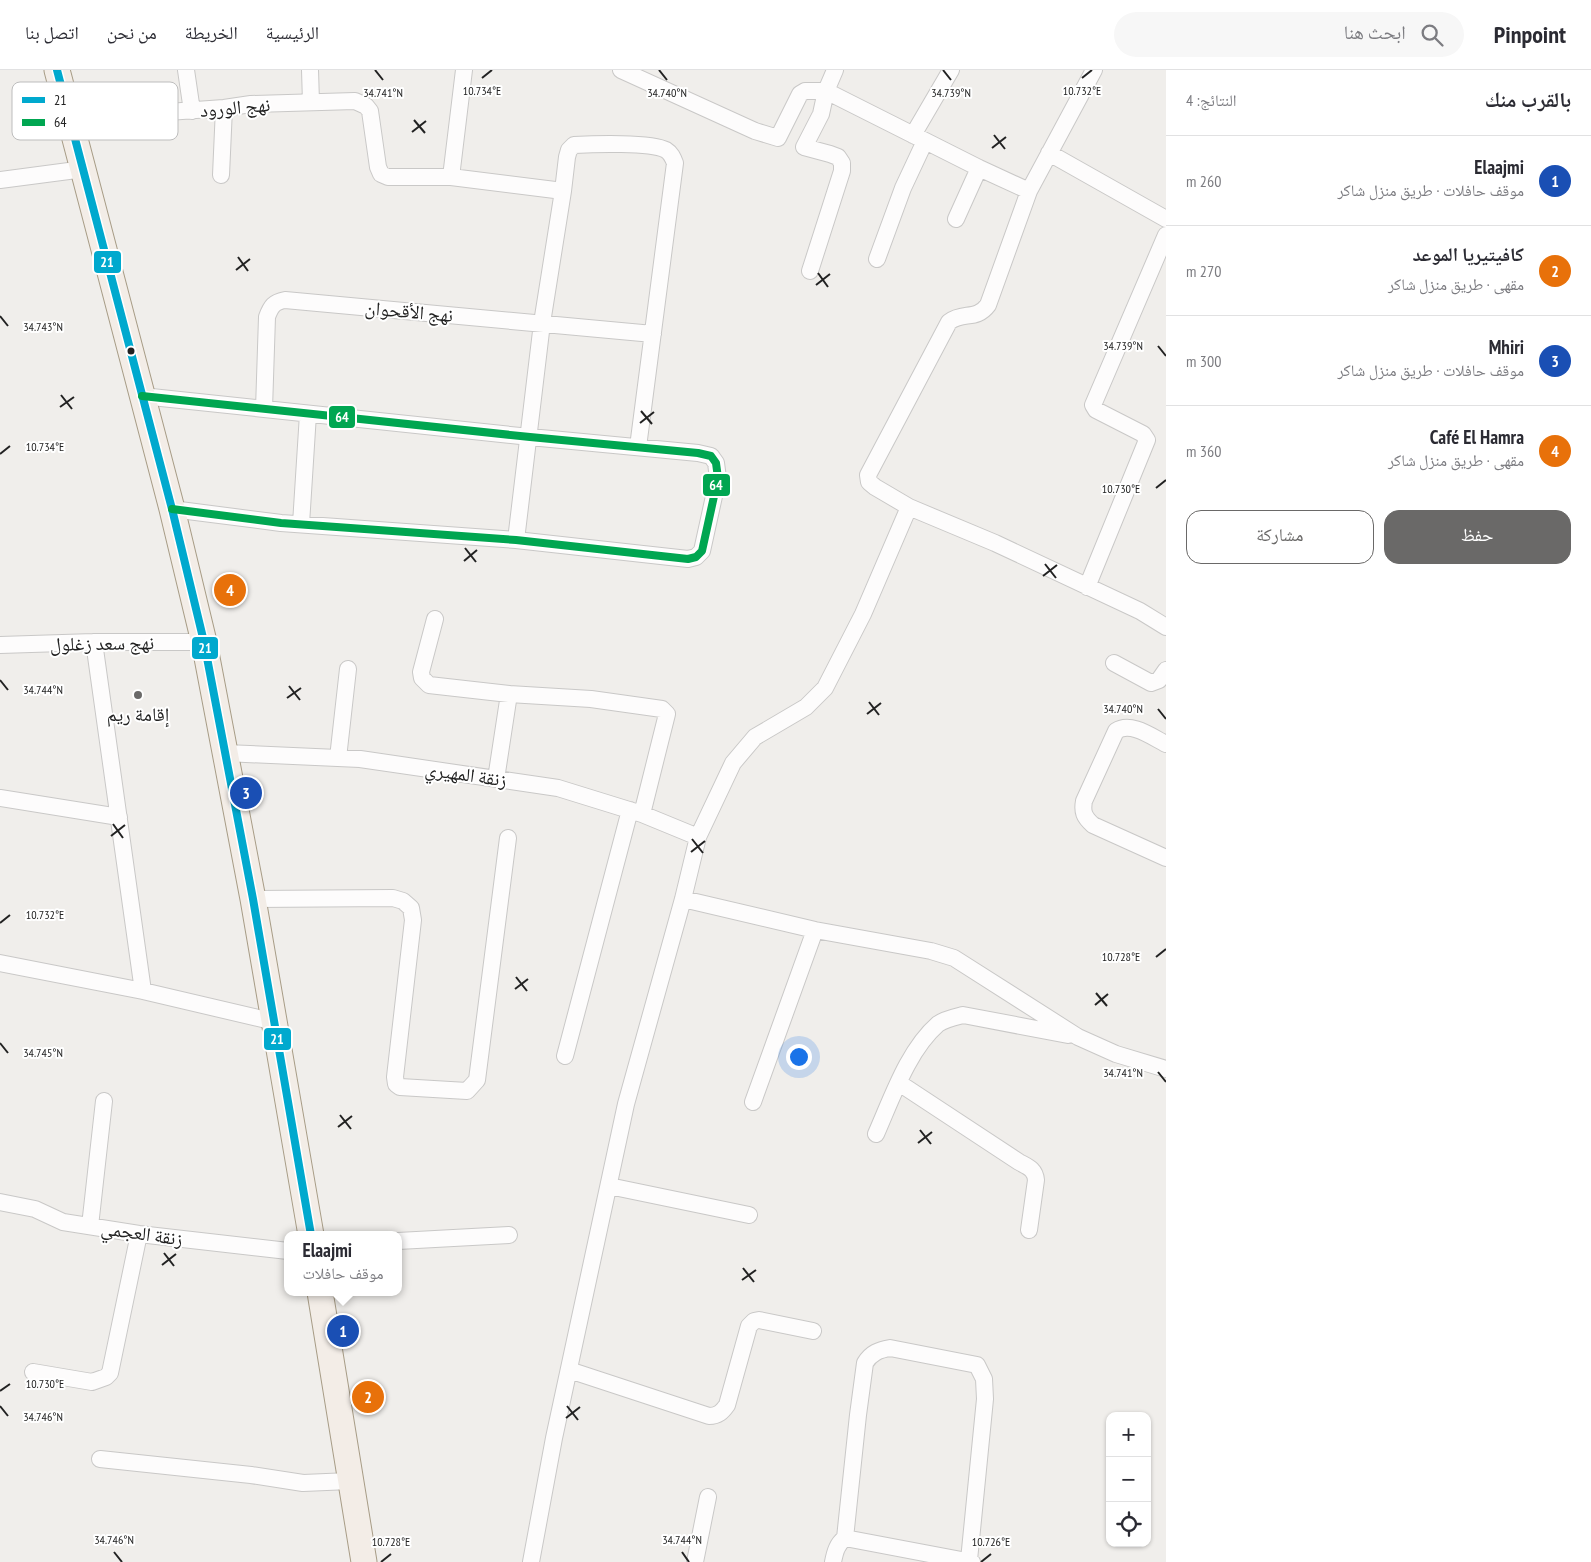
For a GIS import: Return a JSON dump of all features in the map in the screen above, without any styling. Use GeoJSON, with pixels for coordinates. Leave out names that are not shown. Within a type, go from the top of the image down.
{"type":"FeatureCollection","features":[{"type":"Feature","properties":{"kind":"main road"},"geometry":{"type":"LineString","coordinates":[[76,140],[172,510],[204,642],[253,899],[310,1231]]}},
{"type":"Feature","properties":{"kind":"main road"},"geometry":{"type":"LineString","coordinates":[[321,1296],[364,1562]]}},
{"type":"Feature","properties":{"kind":"street"},"geometry":{"type":"LineString","coordinates":[[186,70],[192,111]]}},
{"type":"Feature","properties":{"kind":"street"},"geometry":{"type":"LineString","coordinates":[[310,70],[311,102]]}},
{"type":"Feature","properties":{"kind":"street"},"geometry":{"type":"LineString","coordinates":[[464,70],[451,177],[563,191]]}},
{"type":"Feature","properties":{"kind":"street"},"geometry":{"type":"LineString","coordinates":[[622,70],[639,74],[755,131],[838,157],[842,163],[842,170],[810,271]]}},
{"type":"Feature","properties":{"kind":"street"},"geometry":{"type":"LineString","coordinates":[[804,147],[821,114],[826,91],[835,70]]}},
{"type":"Feature","properties":{"kind":"street"},"geometry":{"type":"LineString","coordinates":[[877,259],[919,138],[951,70]]}},
{"type":"Feature","properties":{"kind":"street"},"geometry":{"type":"LineString","coordinates":[[1094,70],[1029,191],[988,305],[976,316],[955,317],[949,322],[868,475],[869,482],[875,488],[909,507],[994,543],[1087,588],[1140,611],[1166,627]]}},
{"type":"Feature","properties":{"kind":"street"},"geometry":{"type":"LineString","coordinates":[[778,138],[800,94],[805,91],[826,91],[1029,191]]}},
{"type":"Feature","properties":{"kind":"street","name":"نهج الورود"},"geometry":{"type":"LineString","coordinates":[[178,112],[251,104],[355,101],[366,106],[370,111],[378,167],[381,174],[388,177],[451,177]]}},
{"type":"Feature","properties":{"kind":"street"},"geometry":{"type":"LineString","coordinates":[[221,175],[224,108]]}},
{"type":"Feature","properties":{"kind":"street"},"geometry":{"type":"LineString","coordinates":[[516,540],[530,437],[542,323],[567,157],[569,150],[574,145],[630,145],[658,148],[672,155],[675,163],[638,447]]}},
{"type":"Feature","properties":{"kind":"street"},"geometry":{"type":"LineString","coordinates":[[1049,153],[1166,219]]}},
{"type":"Feature","properties":{"kind":"street"},"geometry":{"type":"LineString","coordinates":[[956,219],[979,168]]}},
{"type":"Feature","properties":{"kind":"street"},"geometry":{"type":"LineString","coordinates":[[0,180],[84,169]]}},
{"type":"Feature","properties":{"kind":"street"},"geometry":{"type":"LineString","coordinates":[[1087,588],[1147,440],[1143,434],[1096,410],[1093,405],[1166,235]]}},
{"type":"Feature","properties":{"kind":"street","name":"نهج الأقحوان"},"geometry":{"type":"LineString","coordinates":[[264,409],[267,317],[271,307],[276,302],[285,300],[653,334]]}},
{"type":"Feature","properties":{"kind":"street"},"geometry":{"type":"LineString","coordinates":[[142,396],[530,437],[698,452],[711,456],[716,463],[718,478],[702,551],[696,557],[688,559],[516,540],[301,524],[172,510]]}},
{"type":"Feature","properties":{"kind":"street"},"geometry":{"type":"LineString","coordinates":[[301,524],[308,414]]}},
{"type":"Feature","properties":{"kind":"street"},"geometry":{"type":"LineString","coordinates":[[531,1562],[554,1438],[626,1104],[683,899],[698,837],[733,763],[755,737],[806,707],[824,688],[863,614],[909,507]]}},
{"type":"Feature","properties":{"kind":"street"},"geometry":{"type":"LineString","coordinates":[[435,619],[421,672],[425,682],[440,687],[509,694],[591,699],[662,709],[667,714],[636,812],[565,1056]]}},
{"type":"Feature","properties":{"kind":"street"},"geometry":{"type":"LineString","coordinates":[[94,642],[143,991]]}},
{"type":"Feature","properties":{"kind":"street","name":"نهج سعد زغلول"},"geometry":{"type":"LineString","coordinates":[[0,645],[94,642],[204,642]]}},
{"type":"Feature","properties":{"kind":"street"},"geometry":{"type":"LineString","coordinates":[[1114,662],[1151,683],[1159,680],[1166,670]]}},
{"type":"Feature","properties":{"kind":"street"},"geometry":{"type":"LineString","coordinates":[[338,758],[348,669]]}},
{"type":"Feature","properties":{"kind":"street"},"geometry":{"type":"LineString","coordinates":[[496,779],[509,694]]}},
{"type":"Feature","properties":{"kind":"street"},"geometry":{"type":"LineString","coordinates":[[1166,744],[1137,730],[1121,728],[1116,731],[1084,800],[1083,808],[1084,818],[1092,825],[1166,858]]}},
{"type":"Feature","properties":{"kind":"street","name":"زنقة المهيري"},"geometry":{"type":"LineString","coordinates":[[225,753],[360,759],[558,788],[636,812],[698,837]]}},
{"type":"Feature","properties":{"kind":"street"},"geometry":{"type":"LineString","coordinates":[[0,798],[119,818]]}},
{"type":"Feature","properties":{"kind":"street"},"geometry":{"type":"LineString","coordinates":[[253,899],[393,898],[403,901],[411,908],[413,920],[395,1077],[396,1084],[400,1087],[467,1092],[477,1080],[508,838]]}},
{"type":"Feature","properties":{"kind":"street"},"geometry":{"type":"LineString","coordinates":[[683,899],[815,930],[931,950],[954,958],[1078,1037],[1116,1054],[1166,1069]]}},
{"type":"Feature","properties":{"kind":"street"},"geometry":{"type":"LineString","coordinates":[[753,1102],[815,930]]}},
{"type":"Feature","properties":{"kind":"street"},"geometry":{"type":"LineString","coordinates":[[0,963],[143,991],[275,1022]]}},
{"type":"Feature","properties":{"kind":"street"},"geometry":{"type":"LineString","coordinates":[[876,1134],[912,1056],[939,1023],[952,1017],[963,1015],[1078,1037]]}},
{"type":"Feature","properties":{"kind":"street"},"geometry":{"type":"LineString","coordinates":[[899,1083],[1032,1169],[1036,1180],[1029,1230]]}},
{"type":"Feature","properties":{"kind":"street"},"geometry":{"type":"LineString","coordinates":[[90,1226],[104,1101]]}},
{"type":"Feature","properties":{"kind":"street"},"geometry":{"type":"LineString","coordinates":[[609,1186],[749,1215]]}},
{"type":"Feature","properties":{"kind":"street","name":"زنقة العجمي"},"geometry":{"type":"LineString","coordinates":[[0,1202],[35,1209],[63,1222],[139,1234],[284,1251]]}},
{"type":"Feature","properties":{"kind":"street"},"geometry":{"type":"LineString","coordinates":[[33,1372],[92,1382],[106,1377],[110,1373],[139,1234]]}},
{"type":"Feature","properties":{"kind":"street"},"geometry":{"type":"LineString","coordinates":[[402,1241],[508,1236]]}},
{"type":"Feature","properties":{"kind":"street"},"geometry":{"type":"LineString","coordinates":[[569,1370],[709,1416],[715,1416],[722,1412],[727,1405],[749,1326],[754,1321],[759,1320],[814,1331]]}},
{"type":"Feature","properties":{"kind":"street"},"geometry":{"type":"LineString","coordinates":[[832,1562],[834,1552],[845,1538],[858,1414],[866,1363],[869,1356],[878,1350],[890,1348],[977,1364],[984,1379],[985,1399],[971,1561],[845,1538]]}},
{"type":"Feature","properties":{"kind":"street"},"geometry":{"type":"LineString","coordinates":[[100,1459],[251,1475],[303,1483],[350,1481]]}},
{"type":"Feature","properties":{"kind":"street"},"geometry":{"type":"LineString","coordinates":[[695,1562],[708,1497]]}},
{"type":"Feature","properties":{"kind":"transit line","name":"21"},"geometry":{"type":"LineString","coordinates":[[57,70],[60,82]]}},
{"type":"Feature","properties":{"kind":"transit line","name":"21"},"geometry":{"type":"LineString","coordinates":[[75,140],[172,509],[204,642],[253,899],[310,1231]]}},
{"type":"Feature","properties":{"kind":"transit line","name":"64"},"geometry":{"type":"LineString","coordinates":[[142,396],[698,453],[711,456],[716,463],[718,478],[702,551],[696,557],[688,559],[516,540],[281,523],[172,509]]}},
{"type":"Feature","properties":{"kind":"place","name":"Café El Hamra"},"geometry":{"type":"Point","coordinates":[230,590]}},
{"type":"Feature","properties":{"kind":"place","name":"إقامة ريم"},"geometry":{"type":"Point","coordinates":[138,695]}},
{"type":"Feature","properties":{"kind":"place","name":"Mhiri"},"geometry":{"type":"Point","coordinates":[246,793]}},
{"type":"Feature","properties":{"kind":"place","name":"Elaajmi"},"geometry":{"type":"Point","coordinates":[343,1331]}},
{"type":"Feature","properties":{"kind":"place","name":"كافيتيريا الموعد"},"geometry":{"type":"Point","coordinates":[368,1397]}}]}
